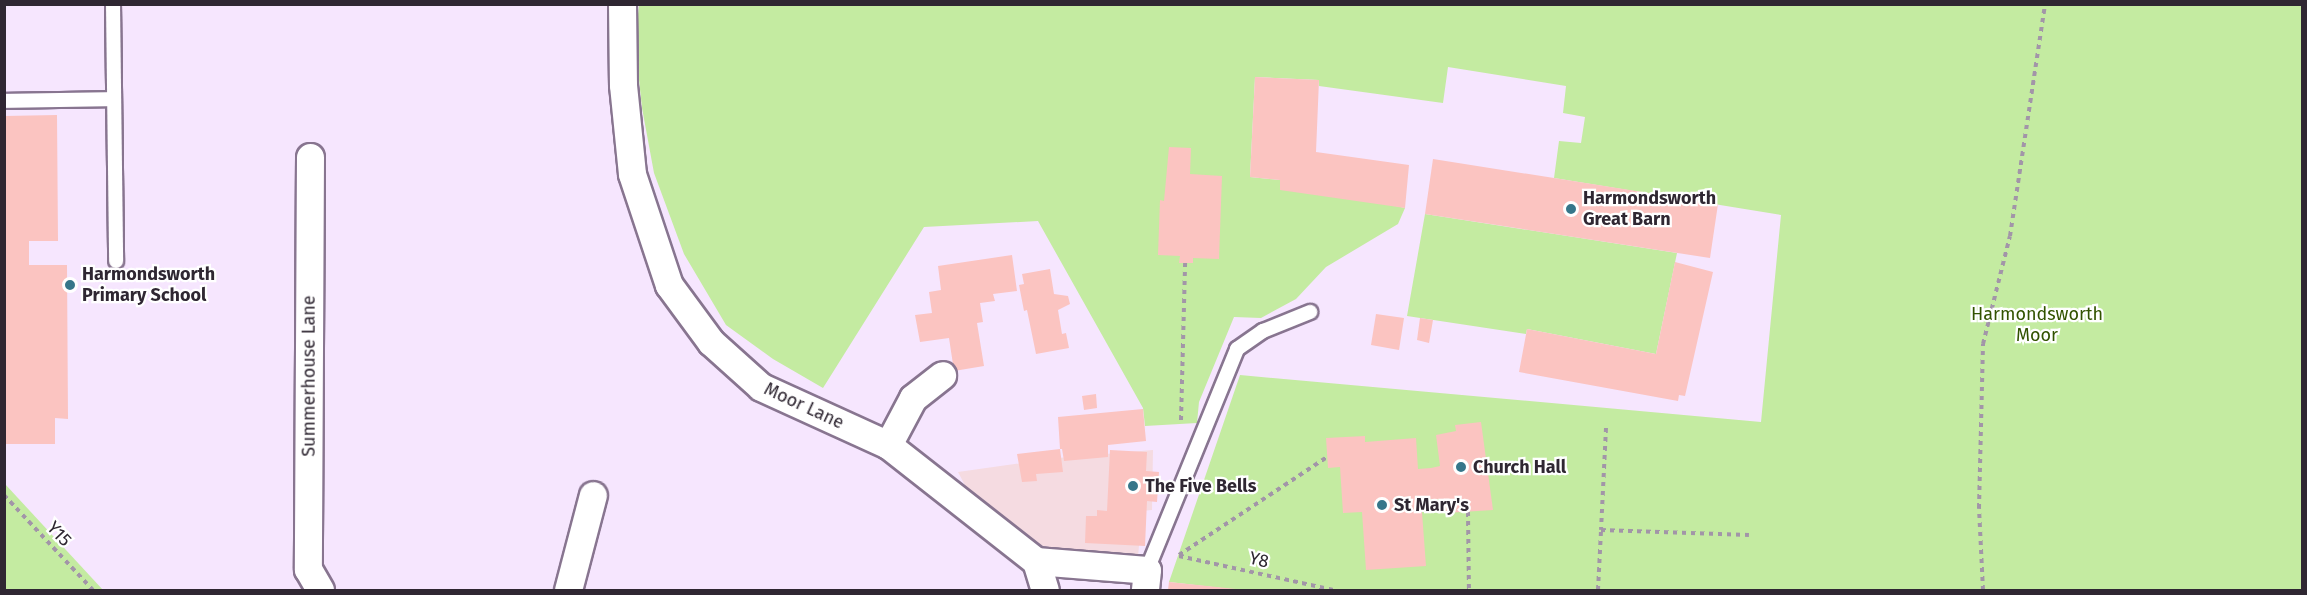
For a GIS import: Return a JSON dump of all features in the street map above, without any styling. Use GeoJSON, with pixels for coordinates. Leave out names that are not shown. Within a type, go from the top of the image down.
{"type":"FeatureCollection","features":[{"type":"Feature","properties":{"kind":"street","name":"Moor Lane"},"geometry":{"type":"LineString","coordinates":[[622,4],[623,85],[632,174],[669,285],[711,342],[761,387],[888,445],[1026,554]]}},
{"type":"Feature","properties":{"kind":"street","name":"Summerhouse Lane"},"geometry":{"type":"LineString","coordinates":[[310,157],[308,569],[320,591]]}},
{"type":"Feature","properties":{"kind":"street"},"geometry":{"type":"LineString","coordinates":[[888,445],[913,398],[942,375]]}},
{"type":"Feature","properties":{"kind":"street"},"geometry":{"type":"LineString","coordinates":[[568,591],[593,495]]}},
{"type":"Feature","properties":{"kind":"street"},"geometry":{"type":"LineString","coordinates":[[1026,554],[1146,580]]}},
{"type":"Feature","properties":{"kind":"street"},"geometry":{"type":"LineString","coordinates":[[1026,554],[1045,591]]}},
{"type":"Feature","properties":{"kind":"lane"},"geometry":{"type":"LineString","coordinates":[[113,4],[116,261]]}},
{"type":"Feature","properties":{"kind":"lane"},"geometry":{"type":"LineString","coordinates":[[4,100],[114,99]]}},
{"type":"Feature","properties":{"kind":"lane"},"geometry":{"type":"LineString","coordinates":[[1146,580],[1237,349],[1263,331],[1310,312]]}},
{"type":"Feature","properties":{"kind":"path"},"geometry":{"type":"LineString","coordinates":[[1983,591],[1979,508],[1983,344],[2010,236],[2045,4]]}},
{"type":"Feature","properties":{"kind":"path"},"geometry":{"type":"LineString","coordinates":[[1181,424],[1185,263]]}},
{"type":"Feature","properties":{"kind":"path"},"geometry":{"type":"LineString","coordinates":[[1598,591],[1606,428]]}},
{"type":"Feature","properties":{"kind":"path","name":"Y8"},"geometry":{"type":"LineString","coordinates":[[1327,457],[1179,556],[1333,591]]}},
{"type":"Feature","properties":{"kind":"path","name":"Y15"},"geometry":{"type":"LineString","coordinates":[[4,495],[93,591]]}},
{"type":"Feature","properties":{"kind":"path"},"geometry":{"type":"LineString","coordinates":[[1468,512],[1469,591]]}},
{"type":"Feature","properties":{"kind":"path"},"geometry":{"type":"LineString","coordinates":[[1601,530],[1749,535]]}},
{"type":"Feature","properties":{"kind":"shaded area"},"geometry":{"type":"Polygon","coordinates":[[[1153,450],[1152,510],[1142,511],[1138,557],[1023,544],[979,512],[958,472],[1058,458],[1153,450]]]}},
{"type":"Feature","properties":{"kind":"green space","name":"Harmondsworth Moor"},"geometry":{"type":"Polygon","coordinates":[[[639,5],[2302,5],[2302,590],[1239,590],[1169,582],[1240,375],[1761,422],[1781,215],[1554,178],[1559,141],[1581,143],[1585,117],[1563,113],[1566,86],[1448,67],[1443,103],[1319,86],[1319,80],[1255,77],[1250,177],[1280,180],[1405,208],[1398,224],[1326,267],[1296,299],[1261,318],[1234,317],[1199,402],[1197,423],[1145,426],[1143,408],[1038,221],[924,227],[823,388],[773,359],[726,325],[684,254],[654,173],[642,108],[635,42],[639,5]]]}},
{"type":"Feature","properties":{"kind":"green space"},"geometry":{"type":"Polygon","coordinates":[[[1425,214],[1677,253],[1656,354],[1527,329],[1526,334],[1407,316],[1425,214]]]}},
{"type":"Feature","properties":{"kind":"green space"},"geometry":{"type":"Polygon","coordinates":[[[5,484],[103,590],[5,590],[5,484]]]}},
{"type":"Feature","properties":{"kind":"building"},"geometry":{"type":"Polygon","coordinates":[[[1255,77],[1319,80],[1316,152],[1409,165],[1405,208],[1280,190],[1280,180],[1250,177],[1255,77]]]}},
{"type":"Feature","properties":{"kind":"building"},"geometry":{"type":"Polygon","coordinates":[[[57,115],[58,241],[29,241],[29,265],[67,265],[68,419],[55,418],[55,444],[6,444],[4,116],[57,115]]]}},
{"type":"Feature","properties":{"kind":"building"},"geometry":{"type":"Polygon","coordinates":[[[1169,147],[1191,148],[1190,174],[1222,176],[1219,259],[1193,258],[1193,263],[1179,263],[1180,256],[1158,255],[1160,200],[1164,201],[1169,147]]]}},
{"type":"Feature","properties":{"kind":"building","name":"Harmondsworth Great Barn"},"geometry":{"type":"Polygon","coordinates":[[[1433,159],[1718,204],[1710,258],[1425,214],[1433,159]]]}},
{"type":"Feature","properties":{"kind":"building"},"geometry":{"type":"Polygon","coordinates":[[[1012,255],[1017,291],[993,294],[995,301],[980,303],[983,322],[977,323],[984,366],[954,371],[949,338],[920,342],[915,315],[932,313],[929,292],[941,290],[938,266],[1012,255]]]}},
{"type":"Feature","properties":{"kind":"building"},"geometry":{"type":"Polygon","coordinates":[[[1675,262],[1713,272],[1685,396],[1679,395],[1678,401],[1519,372],[1527,329],[1656,354],[1675,262]]]}},
{"type":"Feature","properties":{"kind":"building"},"geometry":{"type":"Polygon","coordinates":[[[1050,269],[1054,294],[1068,296],[1070,304],[1058,310],[1062,334],[1066,333],[1069,348],[1036,354],[1019,285],[1024,284],[1022,274],[1050,269]]]}},
{"type":"Feature","properties":{"kind":"building"},"geometry":{"type":"Polygon","coordinates":[[[1376,314],[1404,318],[1399,350],[1371,345],[1376,314]]]}},
{"type":"Feature","properties":{"kind":"building"},"geometry":{"type":"Polygon","coordinates":[[[1420,318],[1433,320],[1429,343],[1417,340],[1420,318]]]}},
{"type":"Feature","properties":{"kind":"building"},"geometry":{"type":"Polygon","coordinates":[[[1096,394],[1097,408],[1084,410],[1082,396],[1096,394]]]}},
{"type":"Feature","properties":{"kind":"building"},"geometry":{"type":"Polygon","coordinates":[[[1143,409],[1146,441],[1108,445],[1108,457],[1064,461],[1062,449],[1060,449],[1058,417],[1143,409]]]}},
{"type":"Feature","properties":{"kind":"building","name":"St Mary's"},"geometry":{"type":"Polygon","coordinates":[[[1481,422],[1493,510],[1446,513],[1444,499],[1421,499],[1426,566],[1366,570],[1362,512],[1343,513],[1340,467],[1328,468],[1326,438],[1365,436],[1365,442],[1416,438],[1418,469],[1431,468],[1440,466],[1436,435],[1456,431],[1455,425],[1481,422]]]}},
{"type":"Feature","properties":{"kind":"building"},"geometry":{"type":"Polygon","coordinates":[[[1060,449],[1063,472],[1036,474],[1037,481],[1022,482],[1017,454],[1060,449]]]}},
{"type":"Feature","properties":{"kind":"building","name":"The Five Bells"},"geometry":{"type":"Polygon","coordinates":[[[1110,450],[1147,452],[1146,471],[1159,472],[1157,502],[1147,501],[1145,546],[1085,543],[1086,516],[1097,516],[1097,510],[1107,511],[1110,450]]]}},
{"type":"Feature","properties":{"kind":"building"},"geometry":{"type":"Polygon","coordinates":[[[1169,582],[1236,589],[1236,590],[1168,590],[1169,582]]]}},
{"type":"Feature","properties":{"kind":"place","name":"Harmondsworth Great Barn"},"geometry":{"type":"Point","coordinates":[1571,209]}},
{"type":"Feature","properties":{"kind":"place","name":"Harmondsworth Primary School"},"geometry":{"type":"Point","coordinates":[70,285]}},
{"type":"Feature","properties":{"kind":"place","name":"Church Hall"},"geometry":{"type":"Point","coordinates":[1461,467]}},
{"type":"Feature","properties":{"kind":"place","name":"The Five Bells"},"geometry":{"type":"Point","coordinates":[1133,486]}},
{"type":"Feature","properties":{"kind":"place","name":"St Mary's"},"geometry":{"type":"Point","coordinates":[1382,505]}}]}
